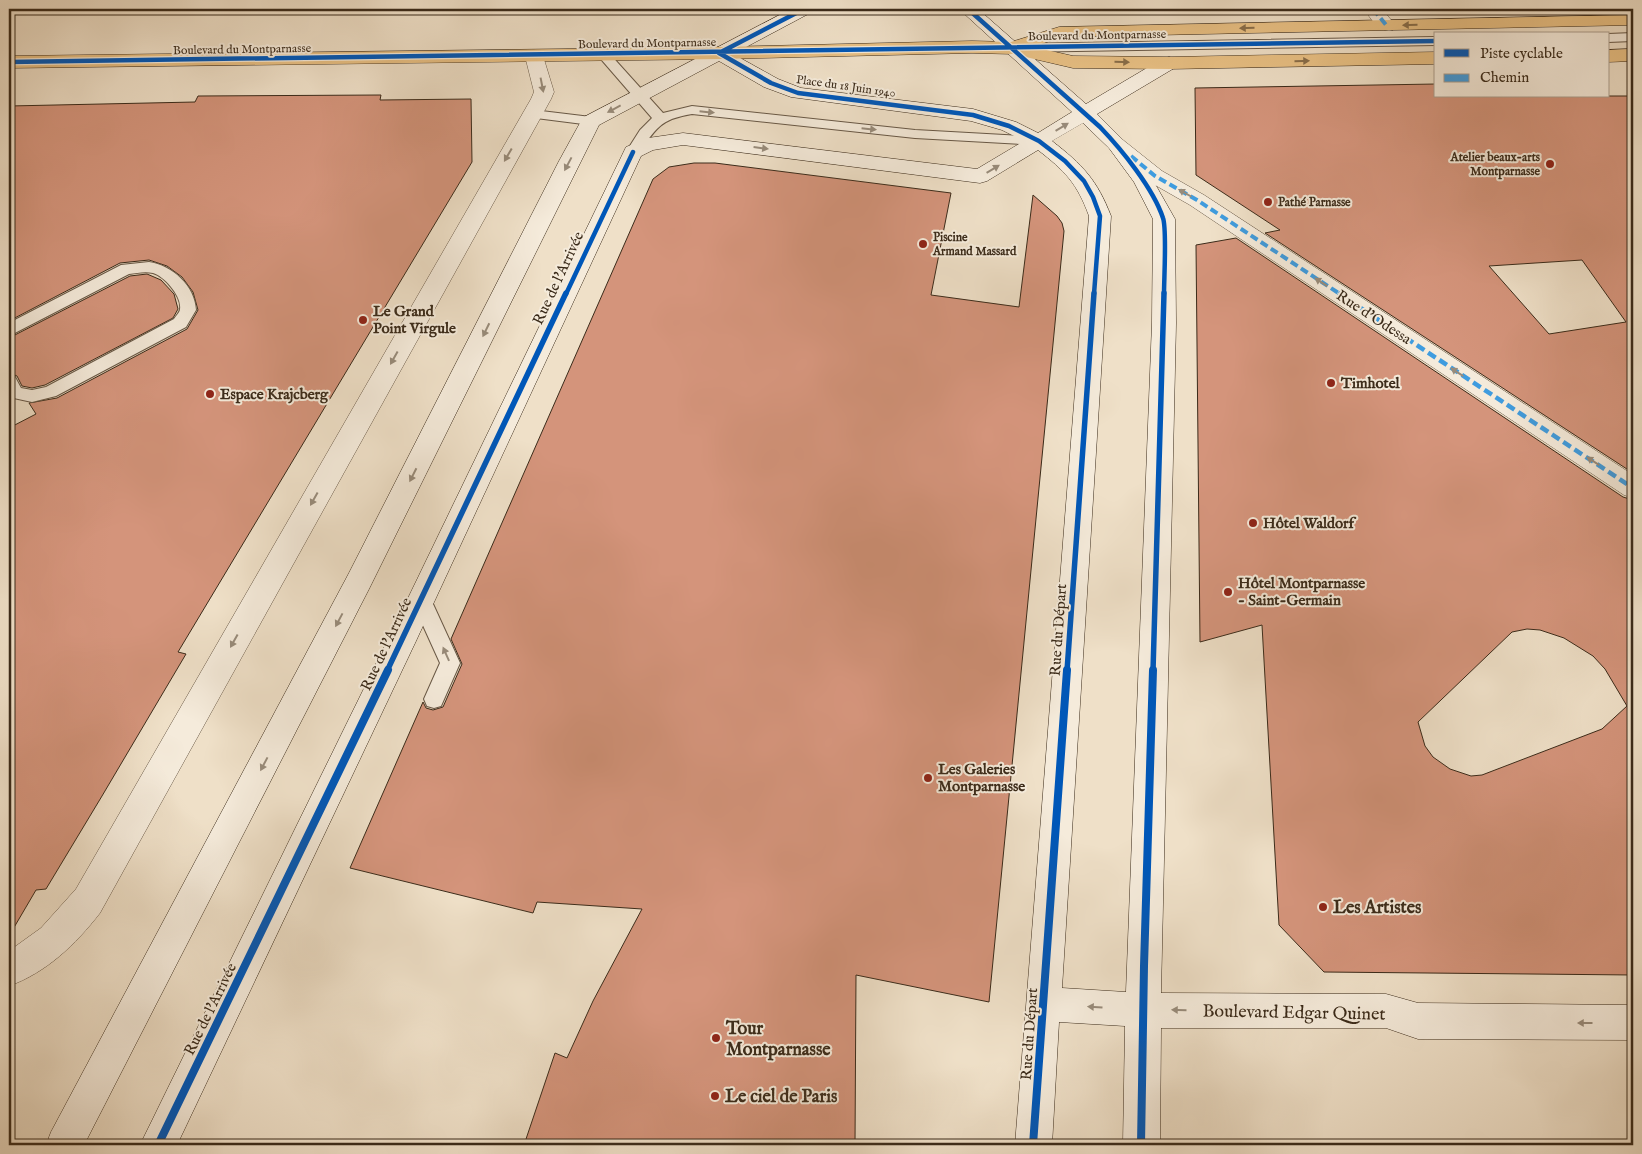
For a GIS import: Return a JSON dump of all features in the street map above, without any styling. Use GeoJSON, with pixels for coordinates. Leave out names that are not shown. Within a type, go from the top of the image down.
{"type":"FeatureCollection","features":[{"type":"Feature","properties":{"kind":"main road"},"geometry":{"type":"LineString","coordinates":[[64,1145],[354,590],[478,346],[569,161],[591,121],[804,9]]}},
{"type":"Feature","properties":{"kind":"main road"},"geometry":{"type":"LineString","coordinates":[[968,9],[1085,113],[1116,144],[1143,180],[1164,219],[1163,342],[1141,1145]]}},
{"type":"Feature","properties":{"kind":"main road"},"geometry":{"type":"LineString","coordinates":[[1374,9],[1388,26]]}},
{"type":"Feature","properties":{"kind":"main road","name":"Boulevard du Montparnasse"},"geometry":{"type":"LineString","coordinates":[[1013,48],[1059,32],[1633,20]]}},
{"type":"Feature","properties":{"kind":"main road","name":"Boulevard du Montparnasse"},"geometry":{"type":"LineString","coordinates":[[10,63],[1013,48],[1073,62],[1168,63],[1434,58]]}},
{"type":"Feature","properties":{"kind":"main road","name":"Place du 18 Juin 1940"},"geometry":{"type":"LineString","coordinates":[[719,53],[771,84],[798,93],[973,115],[1009,126],[1039,141]]}},
{"type":"Feature","properties":{"kind":"main road"},"geometry":{"type":"LineString","coordinates":[[9,969],[47,946],[70,925],[88,901],[533,114],[544,92],[534,56]]}},
{"type":"Feature","properties":{"kind":"main road"},"geometry":{"type":"LineString","coordinates":[[1610,56],[1633,56]]}},
{"type":"Feature","properties":{"kind":"main road"},"geometry":{"type":"LineString","coordinates":[[633,152],[648,144],[683,139],[980,176],[1168,63]]}},
{"type":"Feature","properties":{"kind":"main road","name":"Rue du Départ"},"geometry":{"type":"LineString","coordinates":[[1033,1145],[1088,356],[1100,216],[1093,197],[1084,181],[1065,161],[1039,141]]}},
{"type":"Feature","properties":{"kind":"main road","name":"Rue d'Odessa"},"geometry":{"type":"LineString","coordinates":[[1116,144],[1155,176],[1206,206],[1633,488]]}},
{"type":"Feature","properties":{"kind":"main road","name":"Rue de l'Arrivée"},"geometry":{"type":"LineString","coordinates":[[158,1145],[421,599],[633,152]]}},
{"type":"Feature","properties":{"kind":"main road","name":"Boulevard Edgar Quinet"},"geometry":{"type":"LineString","coordinates":[[1044,1004],[1144,1010],[1386,1011],[1418,1021],[1633,1023]]}},
{"type":"Feature","properties":{"kind":"lane"},"geometry":{"type":"LineString","coordinates":[[1610,38],[1633,37]]}},
{"type":"Feature","properties":{"kind":"lane","name":"Boulevard du Montparnasse"},"geometry":{"type":"LineString","coordinates":[[1013,48],[1434,41]]}},
{"type":"Feature","properties":{"kind":"lane","name":"Boulevard du Montparnasse"},"geometry":{"type":"LineString","coordinates":[[1168,63],[1199,45]]}},
{"type":"Feature","properties":{"kind":"lane"},"geometry":{"type":"LineString","coordinates":[[604,55],[660,118]]}},
{"type":"Feature","properties":{"kind":"lane"},"geometry":{"type":"LineString","coordinates":[[633,152],[646,129],[660,118],[675,112],[692,110],[915,134],[1039,141]]}},
{"type":"Feature","properties":{"kind":"lane"},"geometry":{"type":"LineString","coordinates":[[533,114],[591,121]]}},
{"type":"Feature","properties":{"kind":"lane"},"geometry":{"type":"LineString","coordinates":[[9,330],[126,269],[148,266],[168,272],[188,298],[188,310],[180,323],[50,392],[32,396],[15,393],[9,381]]}},
{"type":"Feature","properties":{"kind":"lane"},"geometry":{"type":"LineString","coordinates":[[421,599],[450,663],[434,699]]}},
{"type":"Feature","properties":{"kind":"building"},"geometry":{"type":"Polygon","coordinates":[[[1434,84],[1434,98],[1610,98],[1610,96],[1633,96],[1633,473],[1265,233],[1280,230],[1196,175],[1195,88],[1434,84]],[[1582,260],[1489,266],[1549,334],[1626,322],[1582,260]]]}},
{"type":"Feature","properties":{"kind":"building"},"geometry":{"type":"Polygon","coordinates":[[[381,95],[380,100],[471,99],[472,162],[178,652],[186,654],[102,796],[46,889],[36,890],[9,936],[9,428],[36,414],[29,403],[57,398],[187,329],[198,310],[193,292],[182,277],[167,266],[149,260],[120,263],[9,321],[9,106],[195,102],[198,96],[381,95]]]}},
{"type":"Feature","properties":{"kind":"building"},"geometry":{"type":"Polygon","coordinates":[[[694,163],[715,163],[951,193],[931,295],[1019,307],[1033,195],[1057,216],[1062,223],[1064,231],[989,1002],[856,975],[855,1145],[524,1145],[555,1053],[567,1058],[593,1001],[642,909],[537,902],[533,913],[350,868],[423,702],[426,708],[433,710],[443,707],[462,664],[451,639],[653,179],[669,167],[694,163]]]}},
{"type":"Feature","properties":{"kind":"building"},"geometry":{"type":"Polygon","coordinates":[[[1236,238],[1623,497],[1633,500],[1633,975],[1324,972],[1279,925],[1262,625],[1200,642],[1196,245],[1236,238]],[[1527,629],[1512,632],[1418,722],[1425,746],[1433,757],[1450,769],[1471,776],[1482,775],[1602,729],[1627,706],[1605,669],[1593,656],[1564,638],[1540,630],[1527,629]]]}},
{"type":"Feature","properties":{"kind":"building"},"geometry":{"type":"Polygon","coordinates":[[[147,274],[161,280],[174,294],[178,309],[173,318],[45,385],[32,388],[22,386],[17,376],[10,373],[9,338],[130,276],[147,274]]]}},
{"type":"Feature","properties":{"kind":"marked path"},"geometry":{"type":"LineString","coordinates":[[1373,9],[1387,26]]}},
{"type":"Feature","properties":{"kind":"marked path"},"geometry":{"type":"LineString","coordinates":[[1131,156],[1155,176],[1197,200],[1633,488]]}},
{"type":"Feature","properties":{"kind":"cycle path"},"geometry":{"type":"LineString","coordinates":[[721,52],[804,9]]}},
{"type":"Feature","properties":{"kind":"cycle path"},"geometry":{"type":"LineString","coordinates":[[968,9],[1100,127],[1116,144],[1143,180],[1164,219],[1164,323],[1144,966],[1141,1145]]}},
{"type":"Feature","properties":{"kind":"cycle path"},"geometry":{"type":"LineString","coordinates":[[9,62],[1434,41]]}},
{"type":"Feature","properties":{"kind":"cycle path"},"geometry":{"type":"LineString","coordinates":[[719,53],[771,83],[798,93],[973,115],[1009,126],[1039,141],[1065,161],[1084,181],[1093,197],[1100,216],[1033,1145]]}},
{"type":"Feature","properties":{"kind":"cycle path"},"geometry":{"type":"LineString","coordinates":[[158,1145],[406,632],[633,152]]}},
{"type":"Feature","properties":{"kind":"place","name":"Atelier beaux-arts Montparnasse"},"geometry":{"type":"Point","coordinates":[1550,164]}},
{"type":"Feature","properties":{"kind":"place","name":"Pathé Parnasse"},"geometry":{"type":"Point","coordinates":[1268,202]}},
{"type":"Feature","properties":{"kind":"place","name":"Piscine Armand Massard"},"geometry":{"type":"Point","coordinates":[923,244]}},
{"type":"Feature","properties":{"kind":"place","name":"Le Grand Point Virgule"},"geometry":{"type":"Point","coordinates":[363,320]}},
{"type":"Feature","properties":{"kind":"place","name":"Timhotel"},"geometry":{"type":"Point","coordinates":[1331,383]}},
{"type":"Feature","properties":{"kind":"place","name":"Espace Krajcberg"},"geometry":{"type":"Point","coordinates":[210,394]}},
{"type":"Feature","properties":{"kind":"place","name":"Hôtel Waldorf"},"geometry":{"type":"Point","coordinates":[1253,523]}},
{"type":"Feature","properties":{"kind":"place","name":"Hôtel Montparnasse - Saint-Germain"},"geometry":{"type":"Point","coordinates":[1228,592]}},
{"type":"Feature","properties":{"kind":"place","name":"Les Galeries Montparnasse"},"geometry":{"type":"Point","coordinates":[928,778]}},
{"type":"Feature","properties":{"kind":"place","name":"Les Artistes"},"geometry":{"type":"Point","coordinates":[1323,907]}},
{"type":"Feature","properties":{"kind":"place","name":"Tour Montparnasse"},"geometry":{"type":"Point","coordinates":[716,1038]}},
{"type":"Feature","properties":{"kind":"place","name":"Le ciel de Paris"},"geometry":{"type":"Point","coordinates":[715,1096]}}]}
